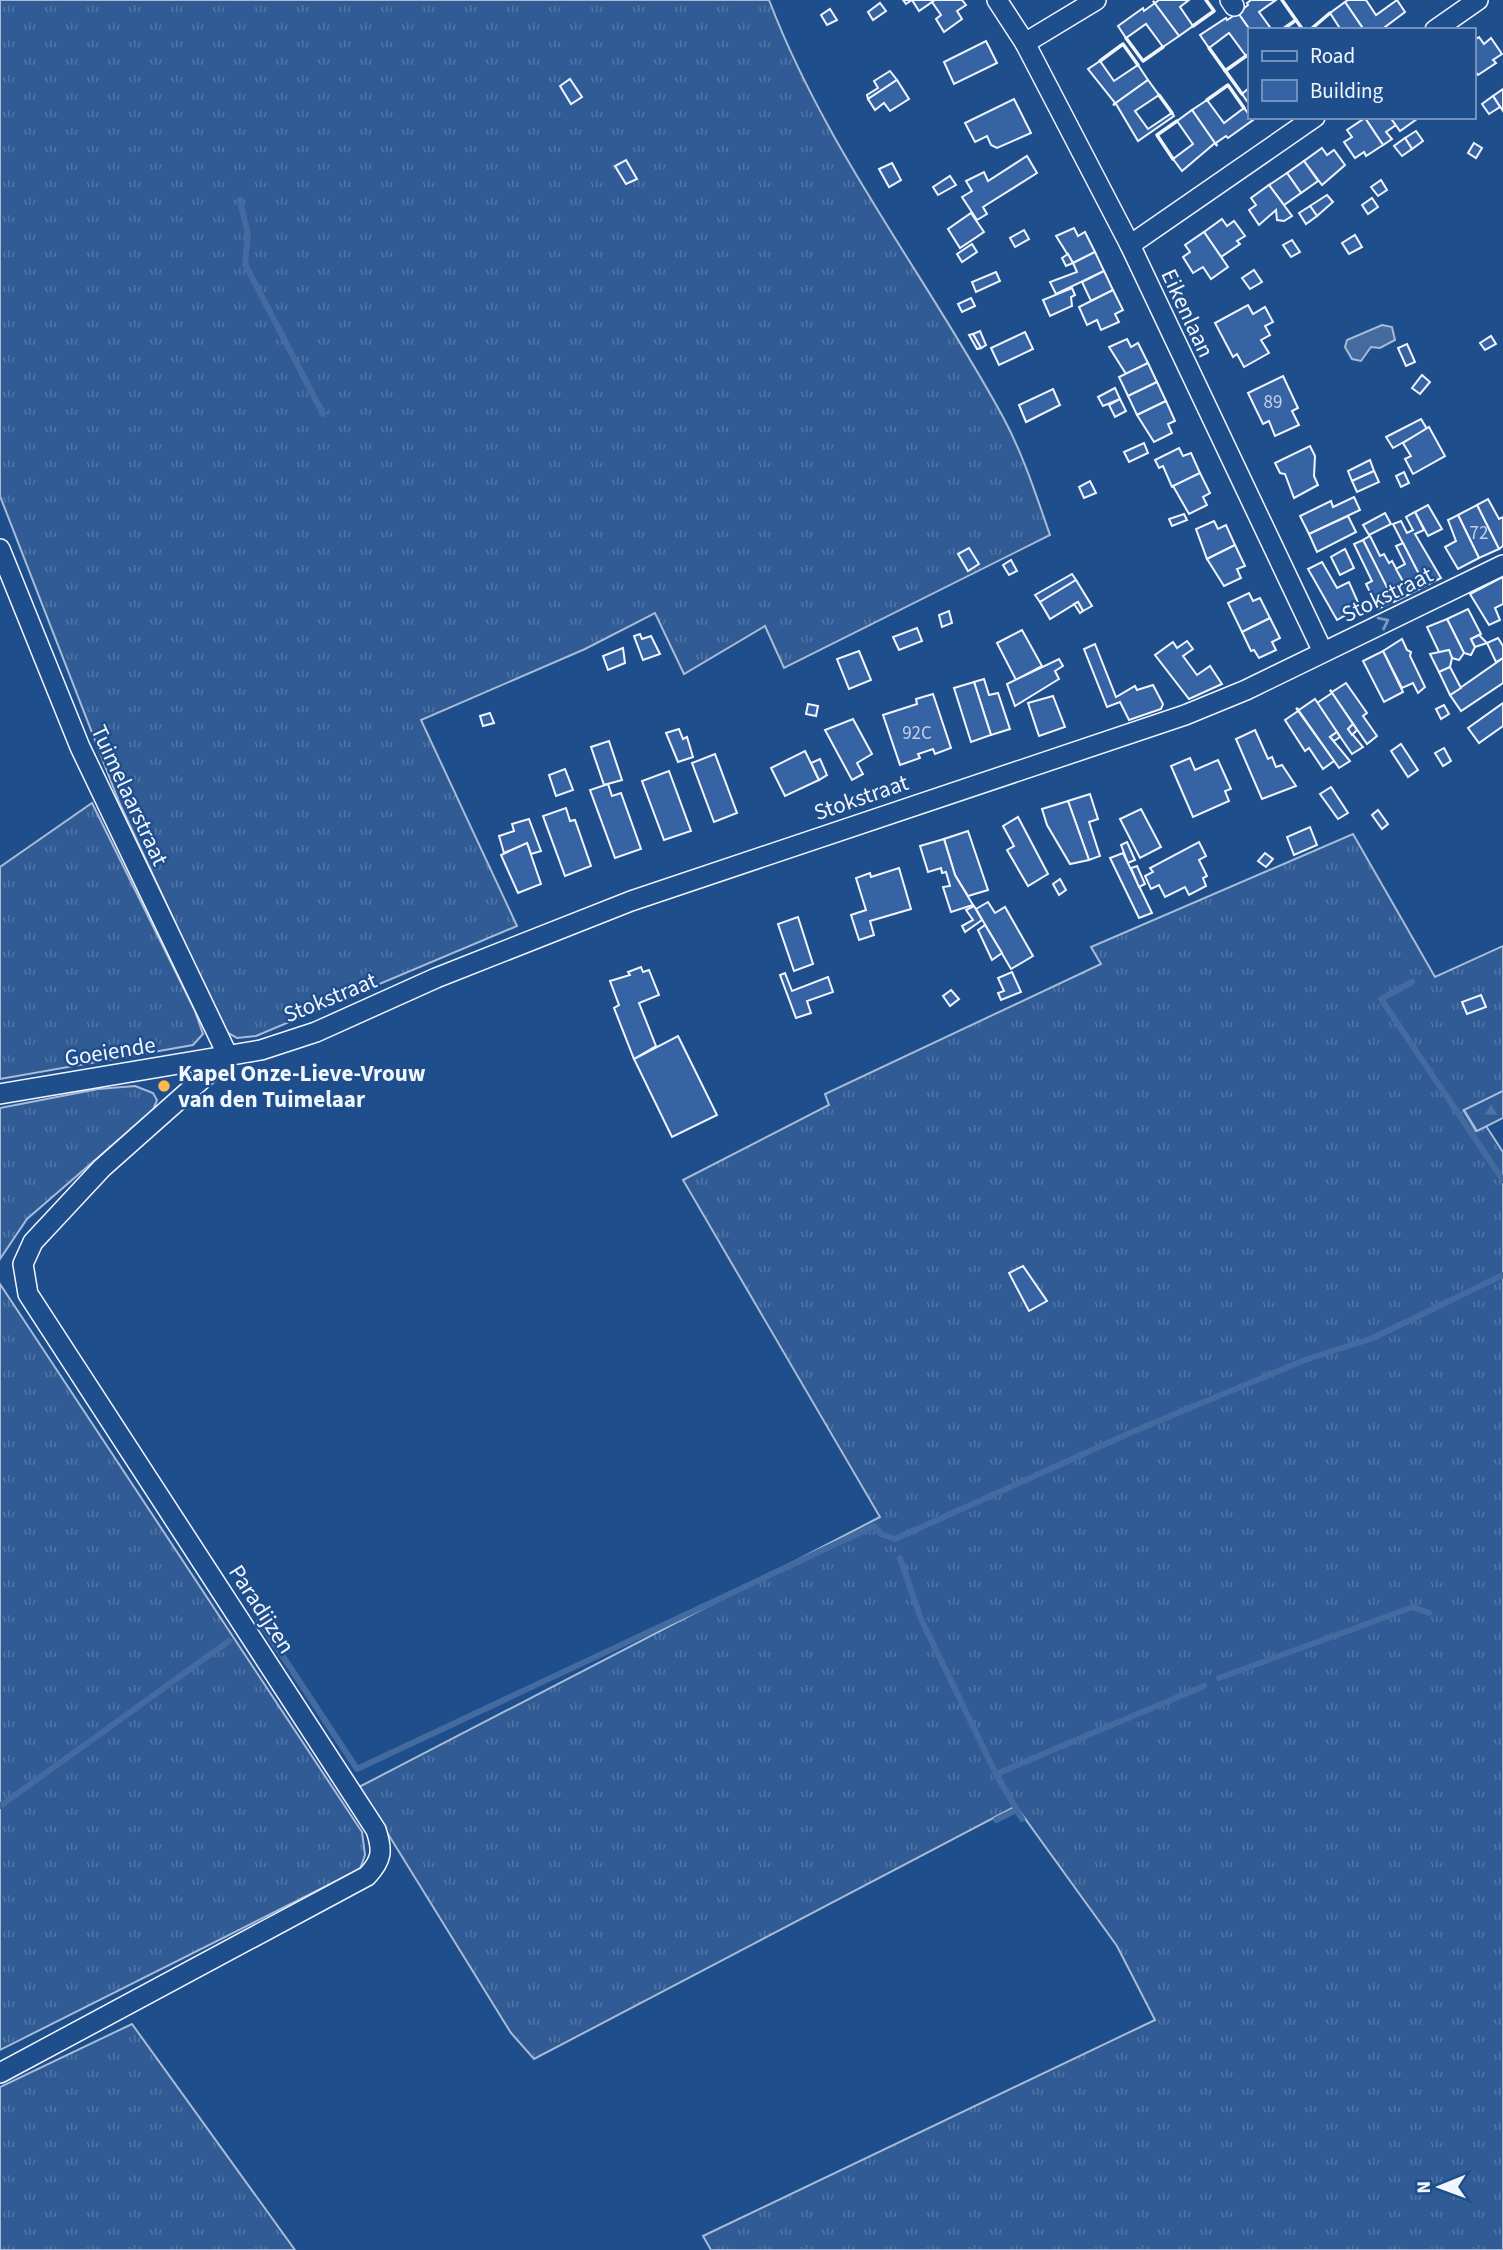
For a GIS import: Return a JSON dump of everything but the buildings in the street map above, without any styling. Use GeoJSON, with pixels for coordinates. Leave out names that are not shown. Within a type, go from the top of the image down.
{"type":"FeatureCollection","features":[{"type":"Feature","properties":{"kind":"street","name":"Eikenlaan"},"geometry":{"type":"LineString","coordinates":[[997,0],[1025,43],[1130,245],[1323,652]]}},
{"type":"Feature","properties":{"kind":"street"},"geometry":{"type":"LineString","coordinates":[[1025,43],[1096,0]]}},
{"type":"Feature","properties":{"kind":"street"},"geometry":{"type":"LineString","coordinates":[[1438,28],[1478,0]]}},
{"type":"Feature","properties":{"kind":"street"},"geometry":{"type":"LineString","coordinates":[[1130,245],[1312,119]]}},
{"type":"Feature","properties":{"kind":"street","name":"Tuimelaarstraat"},"geometry":{"type":"LineString","coordinates":[[0,549],[80,747],[228,1056]]}},
{"type":"Feature","properties":{"kind":"street","name":"Stokstraat"},"geometry":{"type":"LineString","coordinates":[[228,1056],[261,1050],[316,1032],[436,978],[631,901],[1185,715],[1503,565]]}},
{"type":"Feature","properties":{"kind":"street","name":"Goeiende"},"geometry":{"type":"LineString","coordinates":[[0,1094],[228,1056]]}},
{"type":"Feature","properties":{"kind":"street","name":"Paradijzen"},"geometry":{"type":"LineString","coordinates":[[0,2073],[367,1876],[379,1863],[382,1849],[376,1830],[28,1294],[23,1264],[33,1242],[102,1168],[228,1056]]}},
{"type":"Feature","properties":{"kind":"green space"},"geometry":{"type":"Polygon","coordinates":[[[0,0],[769,0],[792,55],[848,161],[1003,417],[1023,460],[1050,535],[784,668],[765,626],[684,674],[655,613],[585,649],[421,720],[517,926],[256,1036],[237,1038],[226,1032],[119,802],[0,496],[0,0]]]}},
{"type":"Feature","properties":{"kind":"green space"},"geometry":{"type":"Polygon","coordinates":[[[92,803],[195,1011],[203,1034],[193,1045],[0,1079],[0,867],[92,803]]]}},
{"type":"Feature","properties":{"kind":"green space"},"geometry":{"type":"Polygon","coordinates":[[[1353,834],[1435,977],[1503,946],[1503,1091],[1464,1111],[1476,1131],[1486,1126],[1503,1152],[1503,2250],[711,2250],[703,2236],[1155,2020],[1117,1946],[1016,1806],[534,2059],[511,2033],[359,1787],[880,1517],[683,1180],[829,1105],[825,1094],[1101,964],[1091,947],[1353,834]]]}},
{"type":"Feature","properties":{"kind":"green space"},"geometry":{"type":"Polygon","coordinates":[[[135,1086],[153,1093],[157,1100],[153,1110],[27,1219],[0,1259],[0,1108],[98,1089],[135,1086]]]}},
{"type":"Feature","properties":{"kind":"green space"},"geometry":{"type":"Polygon","coordinates":[[[1503,1091],[1503,1118],[1477,1131],[1464,1110],[1503,1091]]]}},
{"type":"Feature","properties":{"kind":"green space"},"geometry":{"type":"Polygon","coordinates":[[[0,1284],[362,1832],[365,1855],[360,1869],[0,2050],[0,1284]]]}},
{"type":"Feature","properties":{"kind":"green space"},"geometry":{"type":"Polygon","coordinates":[[[132,2024],[295,2250],[0,2250],[0,2087],[132,2024]]]}},
{"type":"Feature","properties":{"kind":"shaded area"},"geometry":{"type":"Polygon","coordinates":[[[1382,325],[1392,327],[1395,340],[1380,348],[1371,347],[1361,361],[1352,359],[1345,347],[1347,340],[1382,325]]]}},
{"type":"Feature","properties":{"kind":"waterway"},"geometry":{"type":"LineString","coordinates":[[240,200],[248,235],[245,264],[323,414]]}},
{"type":"Feature","properties":{"kind":"waterway"},"geometry":{"type":"LineString","coordinates":[[1412,982],[1381,999],[1503,1180]]}},
{"type":"Feature","properties":{"kind":"waterway"},"geometry":{"type":"LineString","coordinates":[[259,1620],[357,1769],[874,1526],[881,1534],[895,1539],[1132,1432],[1305,1360],[1373,1338],[1503,1275]]}},
{"type":"Feature","properties":{"kind":"waterway"},"geometry":{"type":"LineString","coordinates":[[900,1558],[921,1619],[996,1774],[1204,1686]]}},
{"type":"Feature","properties":{"kind":"waterway"},"geometry":{"type":"LineString","coordinates":[[1219,1678],[1413,1607],[1429,1613]]}},
{"type":"Feature","properties":{"kind":"waterway"},"geometry":{"type":"LineString","coordinates":[[0,1806],[229,1641]]}},
{"type":"Feature","properties":{"kind":"waterway"},"geometry":{"type":"LineString","coordinates":[[996,1774],[1022,1819]]}},
{"type":"Feature","properties":{"kind":"waterway"},"geometry":{"type":"LineString","coordinates":[[996,1820],[1016,1810]]}},
{"type":"Feature","properties":{"kind":"wall"},"geometry":{"type":"LineString","coordinates":[[1193,26],[1214,11],[1206,0]]}},
{"type":"Feature","properties":{"kind":"wall"},"geometry":{"type":"LineString","coordinates":[[1282,0],[1302,28]]}},
{"type":"Feature","properties":{"kind":"wall"},"geometry":{"type":"LineString","coordinates":[[1312,28],[1330,13]]}},
{"type":"Feature","properties":{"kind":"wall"},"geometry":{"type":"LineString","coordinates":[[1285,28],[1296,20]]}},
{"type":"Feature","properties":{"kind":"wall"},"geometry":{"type":"LineString","coordinates":[[1126,38],[1143,61],[1163,47]]}},
{"type":"Feature","properties":{"kind":"wall"},"geometry":{"type":"LineString","coordinates":[[1100,61],[1123,44],[1138,65]]}},
{"type":"Feature","properties":{"kind":"wall"},"geometry":{"type":"LineString","coordinates":[[1209,48],[1242,94]]}},
{"type":"Feature","properties":{"kind":"wall"},"geometry":{"type":"LineString","coordinates":[[1225,71],[1246,56]]}},
{"type":"Feature","properties":{"kind":"wall"},"geometry":{"type":"LineString","coordinates":[[1207,100],[1228,85],[1244,108]]}},
{"type":"Feature","properties":{"kind":"wall"},"geometry":{"type":"LineString","coordinates":[[1159,95],[1172,113]]}},
{"type":"Feature","properties":{"kind":"wall"},"geometry":{"type":"LineString","coordinates":[[1173,159],[1157,135],[1177,121]]}},
{"type":"Feature","properties":{"kind":"place","name":"Kapel Onze-Lieve-Vrouw van den Tuimelaar"},"geometry":{"type":"Point","coordinates":[164,1086]}}]}
